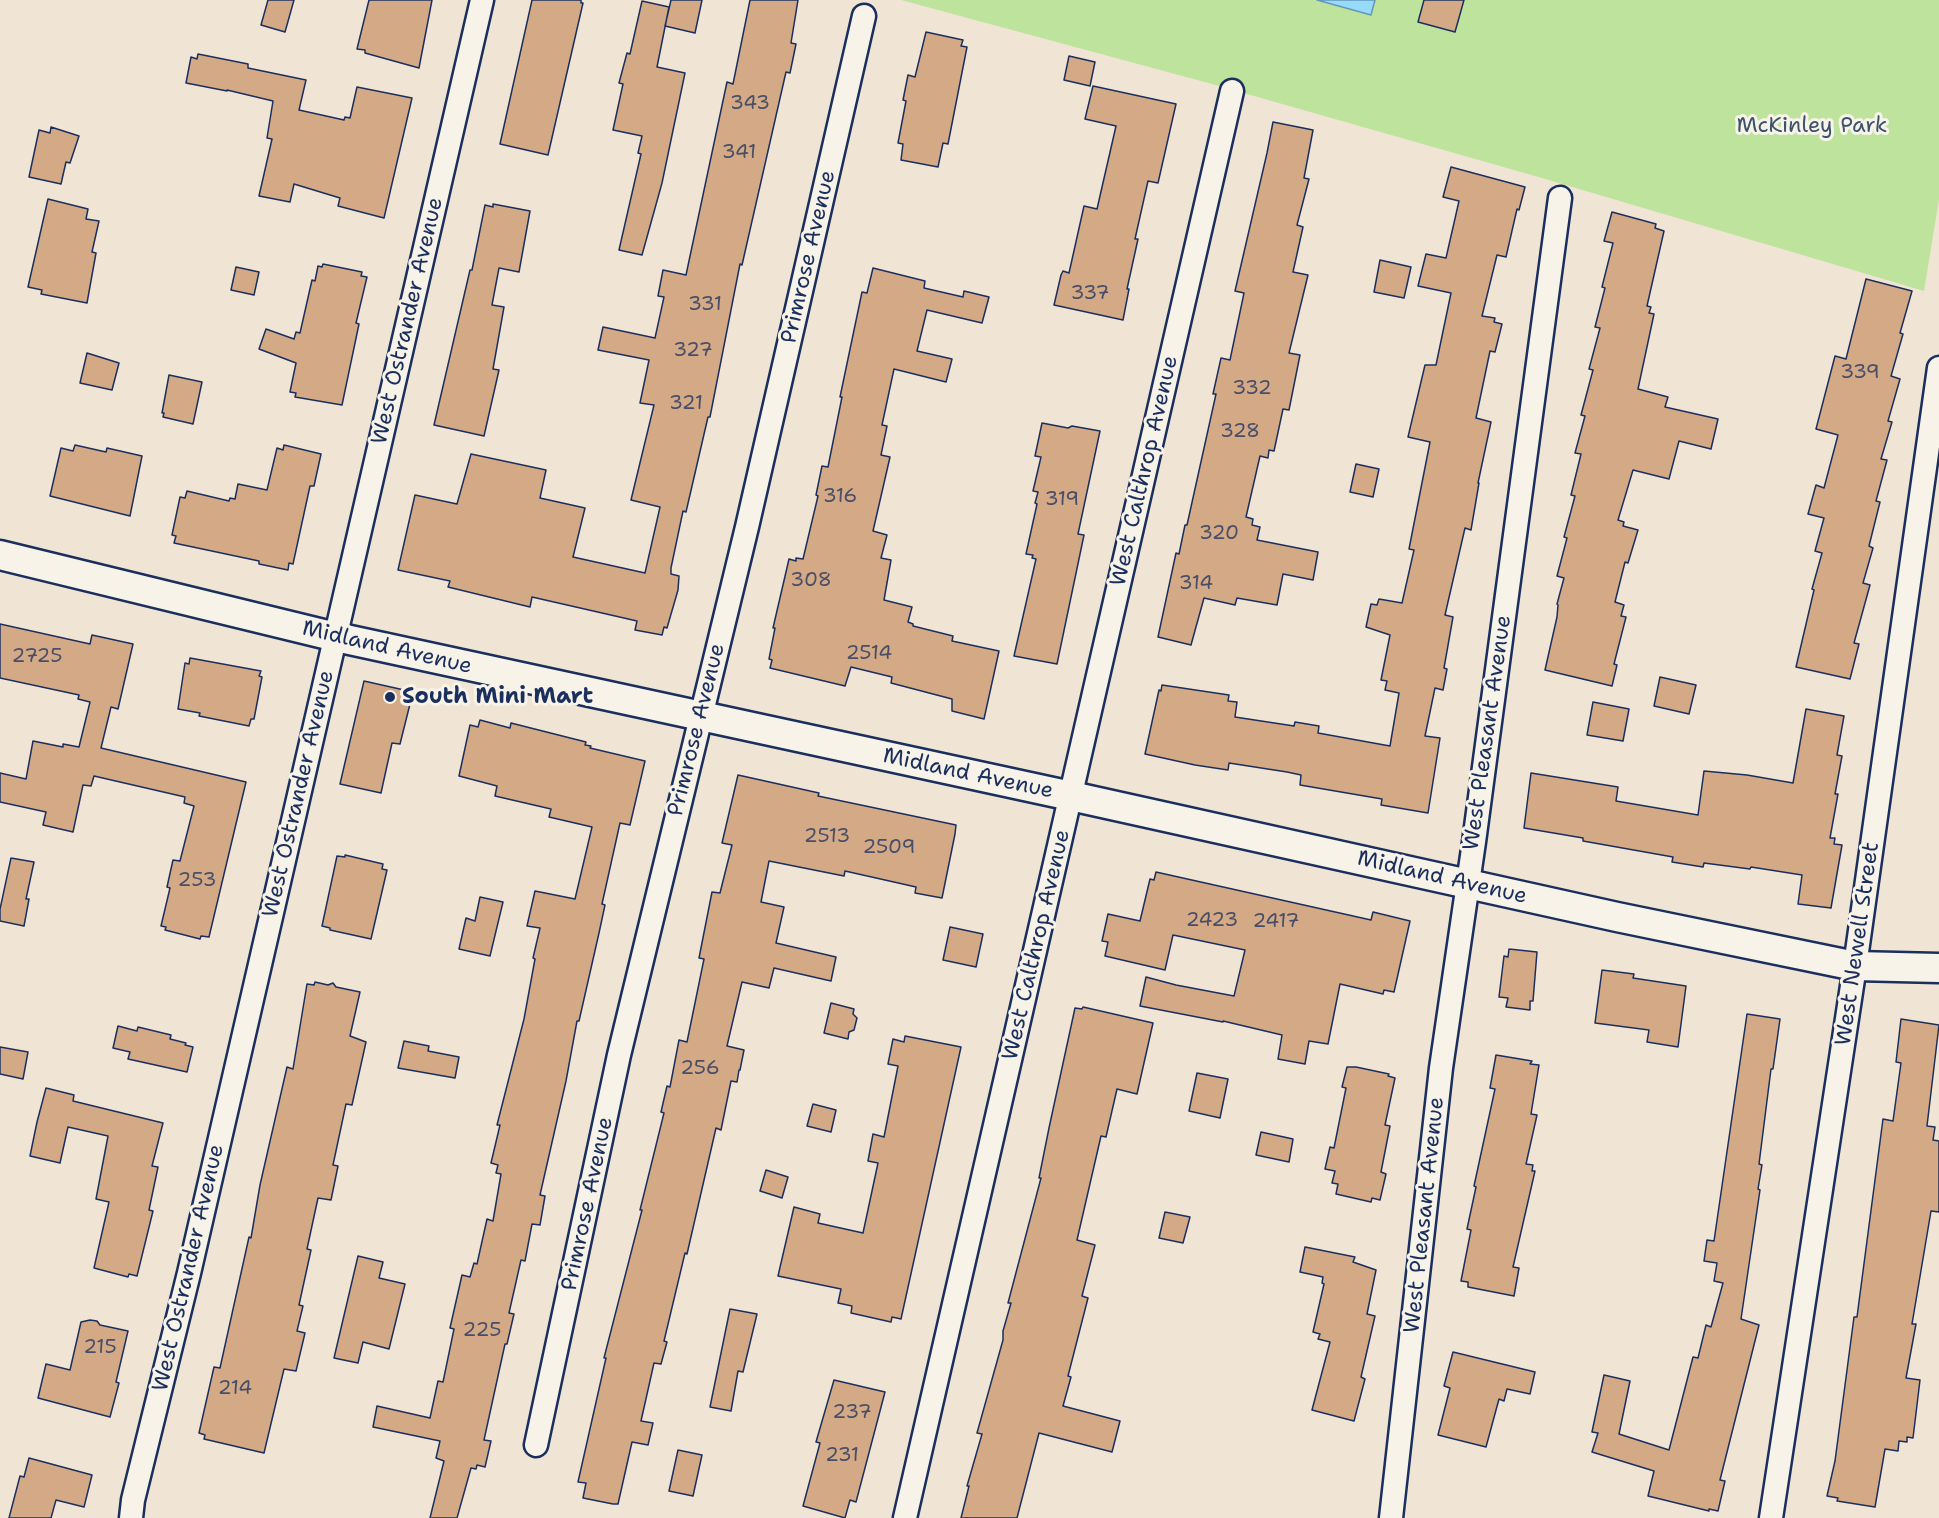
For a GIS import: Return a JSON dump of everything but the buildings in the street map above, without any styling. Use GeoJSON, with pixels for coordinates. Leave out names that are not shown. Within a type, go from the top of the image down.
{"type":"FeatureCollection","features":[{"type":"Feature","properties":{"kind":"street","name":"West Ostrander Avenue"},"geometry":{"type":"LineString","coordinates":[[131,1518],[482,0]]}},
{"type":"Feature","properties":{"kind":"street","name":"Primrose Avenue"},"geometry":{"type":"LineString","coordinates":[[537,1445],[619,1055],[747,527],[864,16]]}},
{"type":"Feature","properties":{"kind":"street","name":"West Calthrop Avenue"},"geometry":{"type":"LineString","coordinates":[[906,1518],[1232,91]]}},
{"type":"Feature","properties":{"kind":"street","name":"West Pleasant Avenue"},"geometry":{"type":"LineString","coordinates":[[1391,1518],[1441,1068],[1468,884],[1560,198]]}},
{"type":"Feature","properties":{"kind":"street","name":"West Newell Street"},"geometry":{"type":"LineString","coordinates":[[1771,1518],[1855,966],[1939,368]]}},
{"type":"Feature","properties":{"kind":"street","name":"Midland Avenue"},"geometry":{"type":"LineString","coordinates":[[0,555],[336,637],[1617,917],[1855,966],[1939,968]]}},
{"type":"Feature","properties":{"kind":"green space","name":"McKinley Park"},"geometry":{"type":"Polygon","coordinates":[[[901,0],[1939,0],[1939,199],[1924,291],[1542,178],[1212,84],[901,0]]]}},
{"type":"Feature","properties":{"kind":"water"},"geometry":{"type":"Polygon","coordinates":[[[1317,0],[1375,0],[1371,15],[1317,0]]]}},
{"type":"Feature","properties":{"kind":"place","name":"South Mini Mart"},"geometry":{"type":"Point","coordinates":[390,697]}}]}
